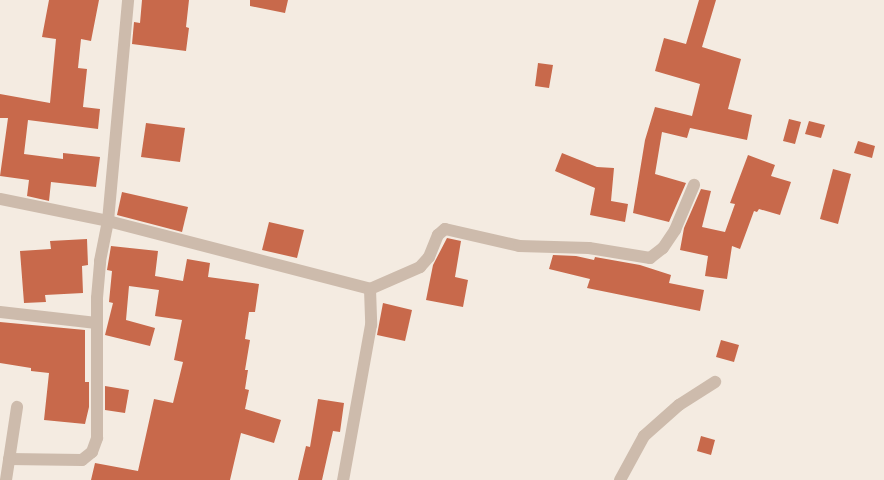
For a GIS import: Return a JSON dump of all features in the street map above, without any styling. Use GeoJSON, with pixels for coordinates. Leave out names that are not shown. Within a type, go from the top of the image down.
{"type":"FeatureCollection","features":[{"type":"Feature","properties":{"kind":"street"},"geometry":{"type":"LineString","coordinates":[[9,459],[82,460],[92,452],[97,438],[96,323],[100,261],[108,221],[128,0]]}},
{"type":"Feature","properties":{"kind":"street"},"geometry":{"type":"LineString","coordinates":[[0,199],[108,221],[370,289],[420,267],[429,257],[438,235],[445,229],[519,246],[589,248],[650,258],[663,248],[675,230],[694,185]]}},
{"type":"Feature","properties":{"kind":"street"},"geometry":{"type":"LineString","coordinates":[[343,480],[371,325],[370,289]]}},
{"type":"Feature","properties":{"kind":"street"},"geometry":{"type":"LineString","coordinates":[[0,312],[96,323]]}},
{"type":"Feature","properties":{"kind":"street"},"geometry":{"type":"LineString","coordinates":[[620,480],[644,436],[679,405],[715,382]]}},
{"type":"Feature","properties":{"kind":"street"},"geometry":{"type":"LineString","coordinates":[[6,480],[17,408]]}},
{"type":"Feature","properties":{"kind":"building"},"geometry":{"type":"Polygon","coordinates":[[[49,0],[99,0],[91,41],[81,39],[78,68],[87,69],[83,107],[100,109],[98,129],[28,120],[24,154],[63,159],[63,153],[100,157],[96,187],[51,182],[49,201],[27,196],[29,180],[0,176],[8,118],[0,118],[0,94],[50,103],[56,39],[42,37],[49,0]]]}},
{"type":"Feature","properties":{"kind":"building"},"geometry":{"type":"Polygon","coordinates":[[[142,0],[189,0],[186,27],[189,28],[186,51],[132,44],[134,22],[140,23],[142,0]]]}},
{"type":"Feature","properties":{"kind":"building"},"geometry":{"type":"Polygon","coordinates":[[[250,0],[288,0],[285,13],[250,6],[250,0]]]}},
{"type":"Feature","properties":{"kind":"building"},"geometry":{"type":"Polygon","coordinates":[[[699,0],[716,0],[702,47],[741,59],[728,109],[752,115],[747,140],[690,128],[687,138],[662,132],[655,174],[686,183],[669,222],[633,213],[645,140],[655,107],[692,116],[700,84],[655,71],[664,38],[686,44],[699,0]]]}},
{"type":"Feature","properties":{"kind":"building"},"geometry":{"type":"Polygon","coordinates":[[[538,63],[553,65],[549,88],[535,86],[538,63]]]}},
{"type":"Feature","properties":{"kind":"building"},"geometry":{"type":"Polygon","coordinates":[[[789,119],[801,122],[795,144],[783,141],[789,119]]]}},
{"type":"Feature","properties":{"kind":"building"},"geometry":{"type":"Polygon","coordinates":[[[809,121],[825,125],[821,138],[805,134],[809,121]]]}},
{"type":"Feature","properties":{"kind":"building"},"geometry":{"type":"Polygon","coordinates":[[[146,123],[185,128],[180,162],[141,157],[146,123]]]}},
{"type":"Feature","properties":{"kind":"building"},"geometry":{"type":"Polygon","coordinates":[[[858,141],[875,146],[872,158],[854,153],[858,141]]]}},
{"type":"Feature","properties":{"kind":"building"},"geometry":{"type":"Polygon","coordinates":[[[562,153],[597,167],[614,168],[611,201],[628,204],[625,222],[590,215],[595,188],[555,171],[562,153]]]}},
{"type":"Feature","properties":{"kind":"building"},"geometry":{"type":"Polygon","coordinates":[[[748,155],[775,165],[771,176],[791,182],[780,215],[759,209],[757,212],[754,211],[740,249],[732,246],[727,279],[705,276],[708,256],[680,250],[684,228],[701,189],[711,191],[702,227],[725,232],[735,204],[730,203],[748,155]]]}},
{"type":"Feature","properties":{"kind":"building"},"geometry":{"type":"Polygon","coordinates":[[[833,169],[851,174],[838,224],[820,219],[833,169]]]}},
{"type":"Feature","properties":{"kind":"building"},"geometry":{"type":"Polygon","coordinates":[[[122,192],[188,207],[182,232],[117,215],[122,192]]]}},
{"type":"Feature","properties":{"kind":"building"},"geometry":{"type":"Polygon","coordinates":[[[269,222],[304,230],[297,258],[262,250],[269,222]]]}},
{"type":"Feature","properties":{"kind":"building"},"geometry":{"type":"Polygon","coordinates":[[[447,238],[461,241],[455,277],[468,280],[463,307],[426,300],[433,265],[447,238]]]}},
{"type":"Feature","properties":{"kind":"building"},"geometry":{"type":"Polygon","coordinates":[[[87,239],[88,265],[82,266],[83,293],[45,295],[46,302],[24,303],[20,251],[51,249],[50,241],[87,239]]]}},
{"type":"Feature","properties":{"kind":"building"},"geometry":{"type":"Polygon","coordinates":[[[111,246],[158,251],[155,276],[183,281],[187,259],[210,263],[208,277],[259,284],[255,312],[249,312],[245,339],[250,340],[245,370],[248,370],[245,389],[249,390],[245,409],[281,420],[274,443],[241,433],[230,480],[91,480],[95,463],[138,471],[154,399],[173,403],[183,362],[174,360],[182,320],[155,316],[159,290],[129,286],[126,320],[155,328],[150,346],[105,335],[113,303],[109,302],[112,271],[107,270],[111,246]]]}},
{"type":"Feature","properties":{"kind":"building"},"geometry":{"type":"Polygon","coordinates":[[[553,255],[576,256],[594,260],[595,257],[640,265],[671,275],[669,283],[704,290],[700,311],[587,288],[590,279],[549,269],[553,255]]]}},
{"type":"Feature","properties":{"kind":"building"},"geometry":{"type":"Polygon","coordinates":[[[383,303],[412,310],[405,341],[377,335],[383,303]]]}},
{"type":"Feature","properties":{"kind":"building"},"geometry":{"type":"Polygon","coordinates":[[[0,322],[85,330],[85,382],[89,382],[89,407],[85,424],[44,420],[49,373],[31,371],[31,368],[0,363],[0,322]]]}},
{"type":"Feature","properties":{"kind":"building"},"geometry":{"type":"Polygon","coordinates":[[[721,340],[739,345],[734,362],[716,357],[721,340]]]}},
{"type":"Feature","properties":{"kind":"building"},"geometry":{"type":"Polygon","coordinates":[[[105,386],[129,390],[125,413],[105,410],[105,386]]]}},
{"type":"Feature","properties":{"kind":"building"},"geometry":{"type":"Polygon","coordinates":[[[318,399],[344,403],[340,432],[333,431],[322,480],[298,480],[306,446],[310,447],[318,399]]]}},
{"type":"Feature","properties":{"kind":"building"},"geometry":{"type":"Polygon","coordinates":[[[701,436],[715,440],[711,455],[697,451],[701,436]]]}}]}
